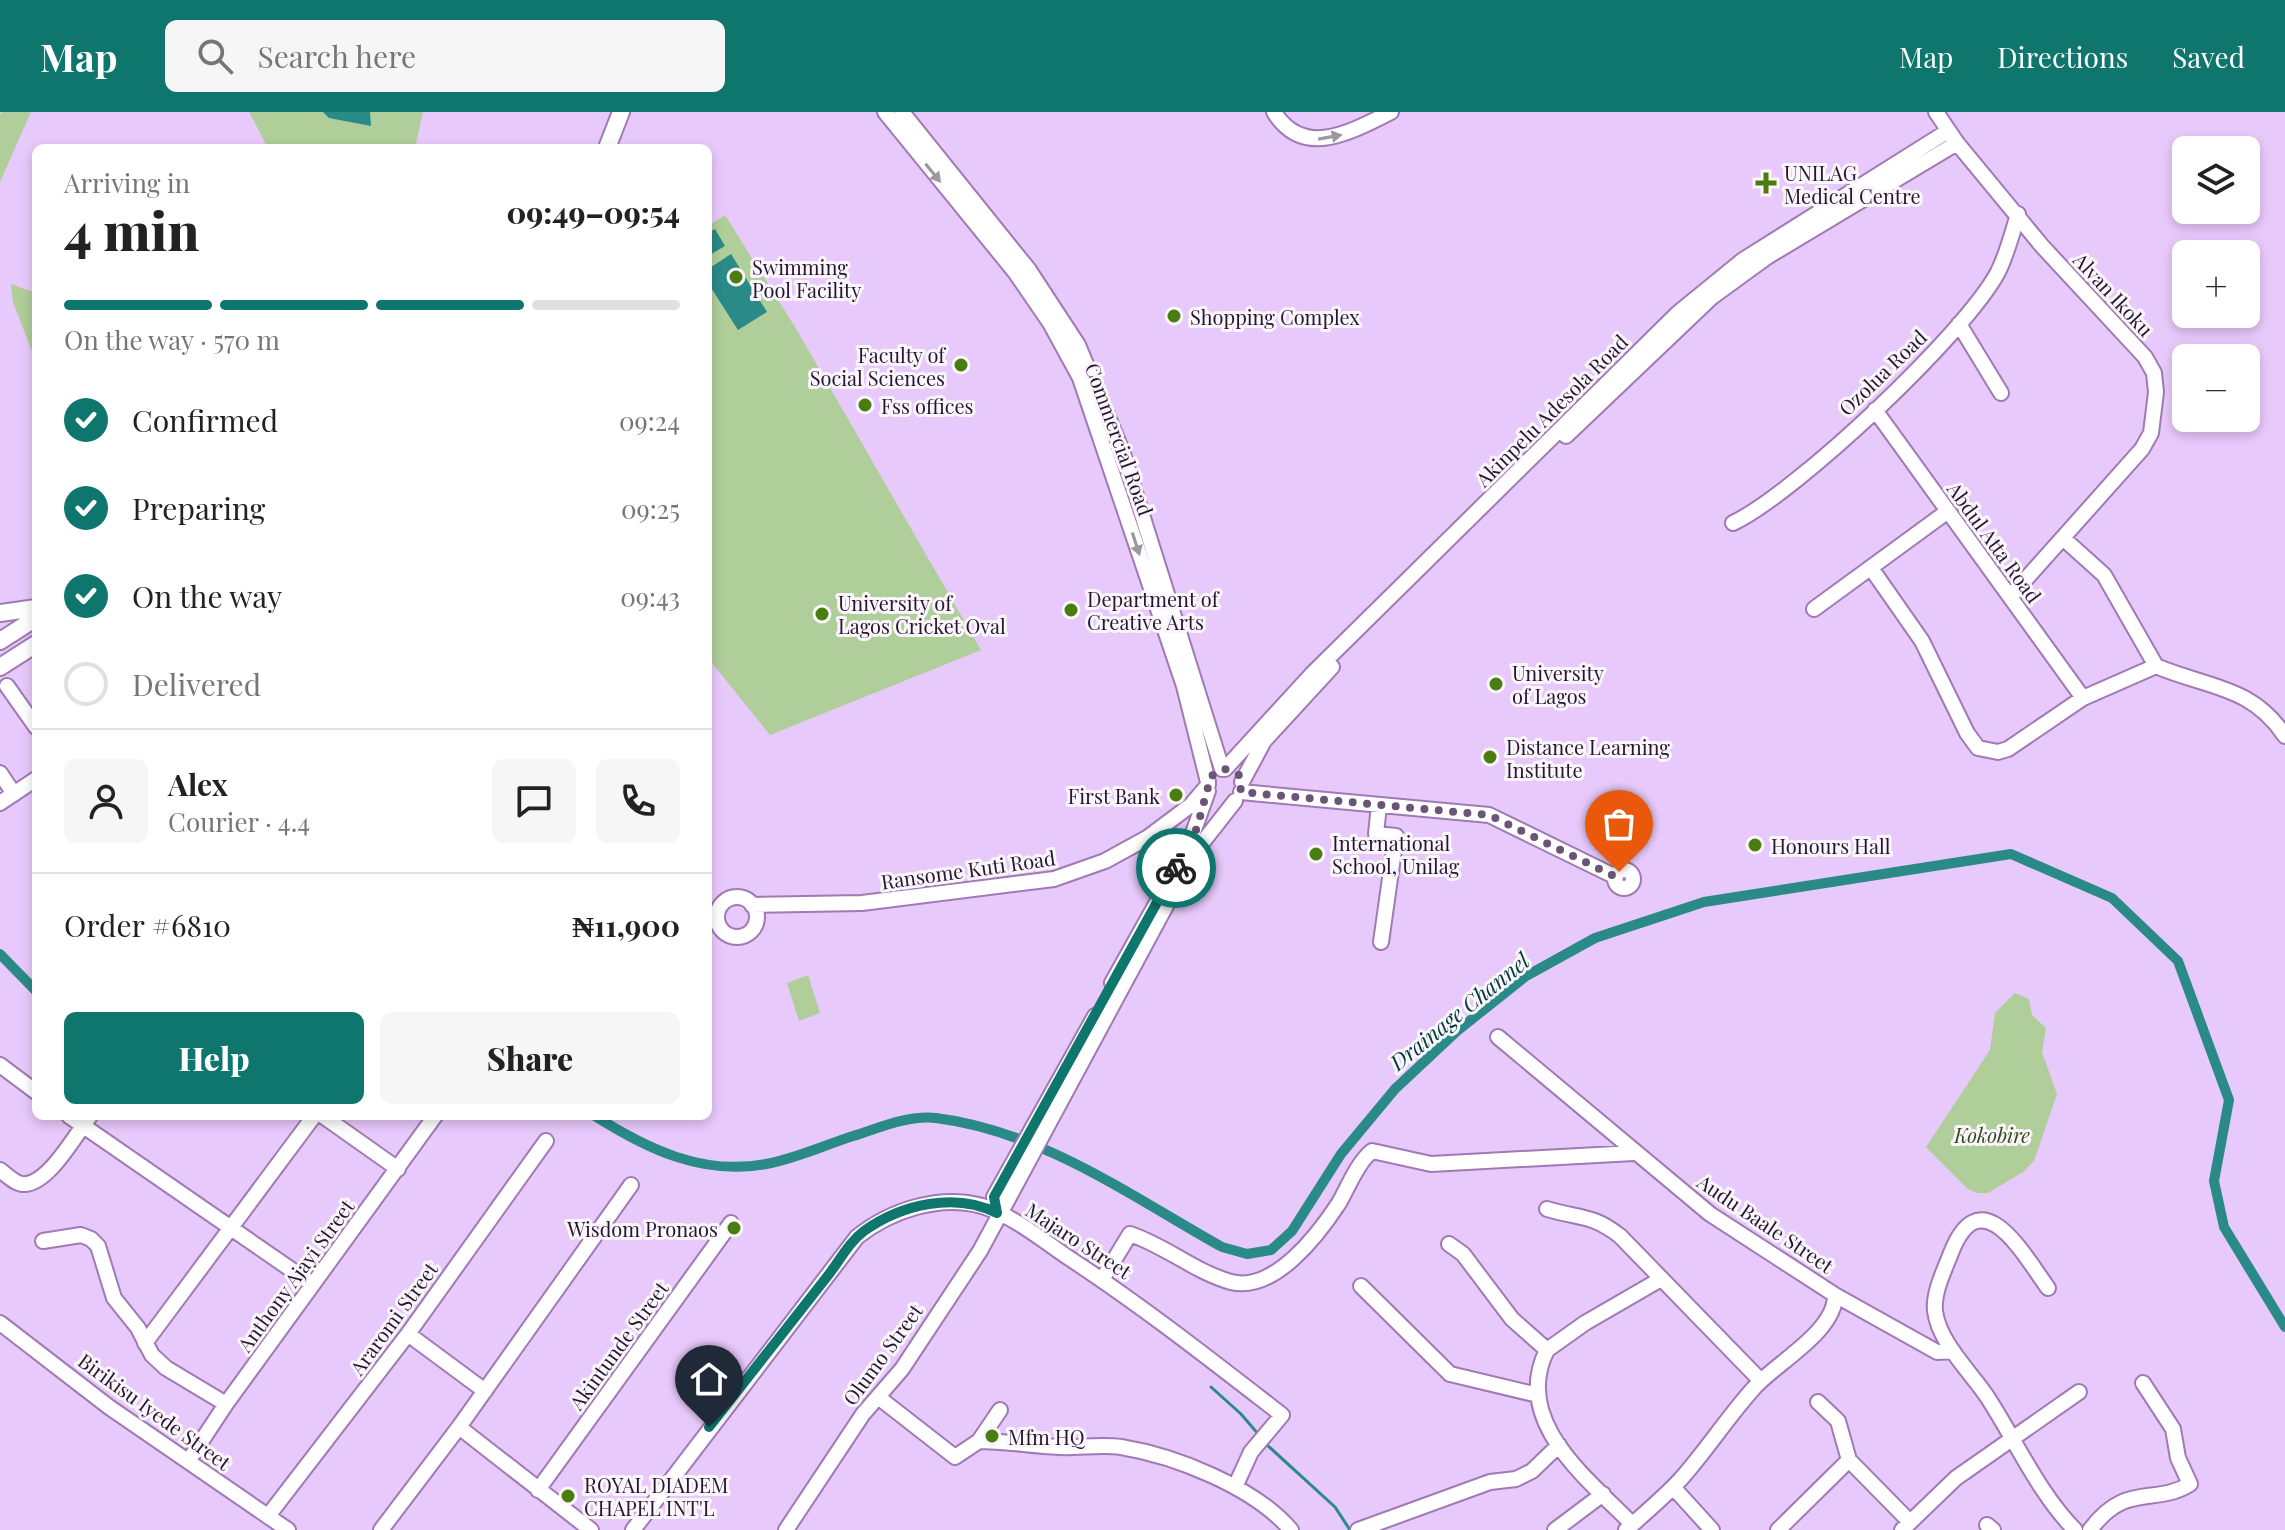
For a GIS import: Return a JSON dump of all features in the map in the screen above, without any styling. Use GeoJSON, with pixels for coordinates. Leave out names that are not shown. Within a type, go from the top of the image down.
{"type":"FeatureCollection","features":[{"type":"Feature","properties":{"kind":"main road"},"geometry":{"type":"LineString","coordinates":[[609,144],[621,112]]}},
{"type":"Feature","properties":{"kind":"main road"},"geometry":{"type":"LineString","coordinates":[[619,144],[631,112]]}},
{"type":"Feature","properties":{"kind":"main road"},"geometry":{"type":"LineString","coordinates":[[0,613],[32,609]]}},
{"type":"Feature","properties":{"kind":"main road"},"geometry":{"type":"LineString","coordinates":[[0,641],[32,621]]}},
{"type":"Feature","properties":{"kind":"main road"},"geometry":{"type":"LineString","coordinates":[[0,649],[12,650],[32,645]]}},
{"type":"Feature","properties":{"kind":"main road"},"geometry":{"type":"LineString","coordinates":[[0,667],[32,647]]}},
{"type":"Feature","properties":{"kind":"street","name":"Commercial Road"},"geometry":{"type":"LineString","coordinates":[[885,112],[1015,272],[1050,323],[1080,378],[1184,686],[1208,786]]}},
{"type":"Feature","properties":{"kind":"street","name":"Commercial Road"},"geometry":{"type":"LineString","coordinates":[[902,112],[1029,270],[1078,345],[1122,451],[1224,769]]}},
{"type":"Feature","properties":{"kind":"street"},"geometry":{"type":"LineString","coordinates":[[1274,112],[1287,128],[1300,137],[1321,140],[1345,135],[1391,112]]}},
{"type":"Feature","properties":{"kind":"street","name":"Alvan Ikoku"},"geometry":{"type":"LineString","coordinates":[[1936,112],[1952,137],[2072,280],[2134,343],[2154,373],[2156,392],[2151,433],[2128,467],[2010,597]]}},
{"type":"Feature","properties":{"kind":"street","name":"Akinpelu Adesola Road"},"geometry":{"type":"LineString","coordinates":[[1208,786],[1312,674],[1678,313],[1743,260],[1952,137]]}},
{"type":"Feature","properties":{"kind":"street","name":"Akinpelu Adesola Road"},"geometry":{"type":"LineString","coordinates":[[1037,1132],[1195,852],[1239,792],[1264,741],[1304,696],[1696,311],[1767,257],[1952,137]]}},
{"type":"Feature","properties":{"kind":"street","name":"Ozolua Road"},"geometry":{"type":"LineString","coordinates":[[1733,523],[1771,499],[1875,410],[1959,324],[1997,273],[2018,214]]}},
{"type":"Feature","properties":{"kind":"street"},"geometry":{"type":"LineString","coordinates":[[1959,324],[2001,393]]}},
{"type":"Feature","properties":{"kind":"street","name":"Abdul Atta Road"},"geometry":{"type":"LineString","coordinates":[[1875,410],[2083,698]]}},
{"type":"Feature","properties":{"kind":"street"},"geometry":{"type":"LineString","coordinates":[[1814,609],[1948,511]]}},
{"type":"Feature","properties":{"kind":"street"},"geometry":{"type":"LineString","coordinates":[[2064,539],[2104,575],[2156,666],[2245,696],[2259,706],[2285,736]]}},
{"type":"Feature","properties":{"kind":"street"},"geometry":{"type":"LineString","coordinates":[[1871,568],[1922,641],[1967,733],[1978,748],[1998,752],[2008,749],[2083,698],[2156,666]]}},
{"type":"Feature","properties":{"kind":"street"},"geometry":{"type":"LineString","coordinates":[[7,686],[32,720]]}},
{"type":"Feature","properties":{"kind":"street"},"geometry":{"type":"LineString","coordinates":[[1224,769],[1239,775],[1239,792]]}},
{"type":"Feature","properties":{"kind":"street"},"geometry":{"type":"LineString","coordinates":[[0,773],[14,794]]}},
{"type":"Feature","properties":{"kind":"street"},"geometry":{"type":"LineString","coordinates":[[0,803],[32,782]]}},
{"type":"Feature","properties":{"kind":"street"},"geometry":{"type":"LineString","coordinates":[[1208,786],[1219,803],[1239,792],[1489,815],[1616,877]]}},
{"type":"Feature","properties":{"kind":"street"},"geometry":{"type":"LineString","coordinates":[[1037,1132],[1195,833],[1208,786]]}},
{"type":"Feature","properties":{"kind":"street","name":"Ransome Kuti Road"},"geometry":{"type":"LineString","coordinates":[[752,905],[862,903],[1054,879],[1105,861],[1175,818],[1208,786]]}},
{"type":"Feature","properties":{"kind":"street"},"geometry":{"type":"LineString","coordinates":[[1379,805],[1376,834],[1396,836],[1381,942]]}},
{"type":"Feature","properties":{"kind":"street"},"geometry":{"type":"LineString","coordinates":[[1175,818],[1186,822],[1195,833]]}},
{"type":"Feature","properties":{"kind":"street"},"geometry":{"type":"LineString","coordinates":[[744,898],[752,905],[755,923],[747,934],[731,936],[714,928],[719,909],[728,899],[744,898]]}},
{"type":"Feature","properties":{"kind":"street","name":"Audu Baale Street"},"geometry":{"type":"LineString","coordinates":[[1498,1037],[1710,1214],[1835,1295],[1937,1352],[1953,1351]]}},
{"type":"Feature","properties":{"kind":"street"},"geometry":{"type":"LineString","coordinates":[[0,1065],[32,1089]]}},
{"type":"Feature","properties":{"kind":"street"},"geometry":{"type":"LineString","coordinates":[[0,1170],[16,1182],[32,1183],[47,1173],[87,1120],[312,1284]]}},
{"type":"Feature","properties":{"kind":"street"},"geometry":{"type":"LineString","coordinates":[[145,1343],[311,1120]]}},
{"type":"Feature","properties":{"kind":"street"},"geometry":{"type":"LineString","coordinates":[[329,1120],[398,1169]]}},
{"type":"Feature","properties":{"kind":"street","name":"Anthony Ajayi Street"},"geometry":{"type":"LineString","coordinates":[[189,1460],[226,1404],[432,1120]]}},
{"type":"Feature","properties":{"kind":"street","name":"Olumo Street"},"geometry":{"type":"LineString","coordinates":[[786,1530],[878,1397],[902,1369],[980,1251],[999,1204],[1037,1132]]}},
{"type":"Feature","properties":{"kind":"street","name":"Araromi Street"},"geometry":{"type":"LineString","coordinates":[[268,1516],[408,1334],[546,1141]]}},
{"type":"Feature","properties":{"kind":"street"},"geometry":{"type":"LineString","coordinates":[[1103,1278],[1130,1234],[1159,1244],[1229,1281],[1245,1284],[1271,1277],[1314,1236],[1372,1151],[1431,1164],[1634,1153]]}},
{"type":"Feature","properties":{"kind":"street"},"geometry":{"type":"LineString","coordinates":[[388,1528],[631,1185]]}},
{"type":"Feature","properties":{"kind":"street","name":"Majaro Street"},"geometry":{"type":"LineString","coordinates":[[633,1530],[857,1237],[891,1216],[925,1204],[999,1204],[1103,1278],[1282,1415],[1260,1439],[1235,1487]]}},
{"type":"Feature","properties":{"kind":"street"},"geometry":{"type":"LineString","coordinates":[[1547,1209],[1571,1217],[1594,1218],[1620,1236],[1761,1381]]}},
{"type":"Feature","properties":{"kind":"street"},"geometry":{"type":"LineString","coordinates":[[2048,1288],[2002,1226],[1988,1220],[1968,1224],[1957,1239],[1935,1313],[1953,1351],[2012,1436],[2028,1467],[2075,1530]]}},
{"type":"Feature","properties":{"kind":"street","name":"Akintunde Street"},"geometry":{"type":"LineString","coordinates":[[538,1490],[731,1223]]}},
{"type":"Feature","properties":{"kind":"street"},"geometry":{"type":"LineString","coordinates":[[43,1241],[81,1235],[91,1239],[98,1246],[107,1284],[145,1343],[166,1368],[226,1404]]}},
{"type":"Feature","properties":{"kind":"street"},"geometry":{"type":"LineString","coordinates":[[1449,1244],[1463,1254],[1512,1319],[1547,1350]]}},
{"type":"Feature","properties":{"kind":"street"},"geometry":{"type":"LineString","coordinates":[[1661,1279],[1576,1328],[1547,1350],[1538,1395],[1544,1426],[1629,1527],[1673,1487],[1761,1381],[1784,1363],[1824,1321],[1835,1306],[1835,1295]]}},
{"type":"Feature","properties":{"kind":"street"},"geometry":{"type":"LineString","coordinates":[[1361,1286],[1450,1374],[1538,1395]]}},
{"type":"Feature","properties":{"kind":"street","name":"Birikisu Iyede Street"},"geometry":{"type":"LineString","coordinates":[[3,1328],[109,1407],[288,1530]]}},
{"type":"Feature","properties":{"kind":"street"},"geometry":{"type":"LineString","coordinates":[[408,1334],[485,1391]]}},
{"type":"Feature","properties":{"kind":"street"},"geometry":{"type":"LineString","coordinates":[[2090,1530],[2117,1504],[2136,1496],[2190,1484],[2178,1458],[2173,1429],[2143,1383]]}},
{"type":"Feature","properties":{"kind":"street"},"geometry":{"type":"LineString","coordinates":[[1818,1402],[1838,1421],[1849,1460],[1906,1526],[1956,1478],[2079,1392]]}},
{"type":"Feature","properties":{"kind":"street"},"geometry":{"type":"LineString","coordinates":[[878,1397],[955,1457],[979,1441],[1000,1410]]}},
{"type":"Feature","properties":{"kind":"street"},"geometry":{"type":"LineString","coordinates":[[459,1427],[591,1530]]}},
{"type":"Feature","properties":{"kind":"street"},"geometry":{"type":"LineString","coordinates":[[979,1441],[1055,1447],[1118,1447],[1161,1458],[1235,1487],[1272,1510],[1291,1530]]}},
{"type":"Feature","properties":{"kind":"street"},"geometry":{"type":"LineString","coordinates":[[1359,1530],[1490,1482],[1516,1479],[1532,1471],[1559,1445]]}},
{"type":"Feature","properties":{"kind":"street"},"geometry":{"type":"LineString","coordinates":[[1778,1530],[1849,1460]]}},
{"type":"Feature","properties":{"kind":"street"},"geometry":{"type":"LineString","coordinates":[[1673,1487],[1712,1530]]}},
{"type":"Feature","properties":{"kind":"street"},"geometry":{"type":"LineString","coordinates":[[1555,1530],[1603,1494]]}},
{"type":"Feature","properties":{"kind":"green space"},"geometry":{"type":"Polygon","coordinates":[[[2,112],[31,112],[0,182],[0,115],[2,112]]]}},
{"type":"Feature","properties":{"kind":"green space"},"geometry":{"type":"Polygon","coordinates":[[[249,112],[423,112],[416,144],[266,144],[249,112]]]}},
{"type":"Feature","properties":{"kind":"green space"},"geometry":{"type":"Polygon","coordinates":[[[725,215],[795,327],[981,650],[770,735],[712,663],[712,223],[725,215]]]}},
{"type":"Feature","properties":{"kind":"green space"},"geometry":{"type":"Polygon","coordinates":[[[11,284],[32,292],[32,352],[13,302],[11,284]]]}},
{"type":"Feature","properties":{"kind":"green space"},"geometry":{"type":"Polygon","coordinates":[[[808,975],[820,1013],[799,1021],[787,983],[808,975]]]}},
{"type":"Feature","properties":{"kind":"green space","name":"Kokobire"},"geometry":{"type":"Polygon","coordinates":[[[2015,993],[2029,999],[2032,1015],[2046,1028],[2042,1052],[2057,1094],[2034,1161],[2023,1172],[1988,1193],[1977,1193],[1968,1189],[1926,1147],[1990,1050],[1995,1013],[2015,993]]]}},
{"type":"Feature","properties":{"kind":"shaded area"},"geometry":{"type":"Polygon","coordinates":[[[323,112],[370,112],[371,126],[329,118],[323,112]]]}},
{"type":"Feature","properties":{"kind":"shaded area"},"geometry":{"type":"Polygon","coordinates":[[[715,229],[725,246],[712,254],[712,231],[715,229]]]}},
{"type":"Feature","properties":{"kind":"shaded area"},"geometry":{"type":"Polygon","coordinates":[[[731,254],[767,312],[738,330],[712,289],[712,266],[731,254]]]}},
{"type":"Feature","properties":{"kind":"waterway","name":"Drainage Channel"},"geometry":{"type":"LineString","coordinates":[[602,1120],[676,1157],[698,1163],[743,1167],[777,1162],[915,1118],[936,1118],[975,1125],[1012,1136],[1084,1168],[1222,1247],[1247,1254],[1271,1250],[1292,1231],[1341,1154],[1395,1089],[1457,1031],[1526,976],[1595,938],[1704,902],[2011,854],[2112,898],[2178,961],[2229,1100],[2214,1181],[2224,1227],[2285,1327]]}},
{"type":"Feature","properties":{"kind":"waterway","name":"Drainage Channel"},"geometry":{"type":"LineString","coordinates":[[0,954],[32,987]]}},
{"type":"Feature","properties":{"kind":"waterway"},"geometry":{"type":"LineString","coordinates":[[1211,1387],[1259,1435]]}},
{"type":"Feature","properties":{"kind":"waterway"},"geometry":{"type":"LineString","coordinates":[[1266,1444],[1335,1507],[1350,1530]]}},
{"type":"Feature","properties":{"kind":"way so far"},"geometry":{"type":"LineString","coordinates":[[1176,868],[1197,828],[1208,782],[1216,771],[1225,769],[1239,775],[1241,792],[1489,815],[1616,877],[1619,872]]}},
{"type":"Feature","properties":{"kind":"place","name":"UNILAG Medical Centre"},"geometry":{"type":"Point","coordinates":[1766,183]}},
{"type":"Feature","properties":{"kind":"place","name":"Swimming Pool Facility"},"geometry":{"type":"Point","coordinates":[736,277]}},
{"type":"Feature","properties":{"kind":"place","name":"Shopping Complex"},"geometry":{"type":"Point","coordinates":[1174,316]}},
{"type":"Feature","properties":{"kind":"place","name":"Faculty of Social Sciences"},"geometry":{"type":"Point","coordinates":[961,365]}},
{"type":"Feature","properties":{"kind":"place","name":"Fss offices"},"geometry":{"type":"Point","coordinates":[865,405]}},
{"type":"Feature","properties":{"kind":"place","name":"Department of Creative Arts"},"geometry":{"type":"Point","coordinates":[1071,610]}},
{"type":"Feature","properties":{"kind":"place","name":"University of Lagos Cricket Oval"},"geometry":{"type":"Point","coordinates":[822,614]}},
{"type":"Feature","properties":{"kind":"place","name":"University of Lagos"},"geometry":{"type":"Point","coordinates":[1496,684]}},
{"type":"Feature","properties":{"kind":"place","name":"Distance Learning Institute"},"geometry":{"type":"Point","coordinates":[1490,757]}},
{"type":"Feature","properties":{"kind":"place","name":"First Bank"},"geometry":{"type":"Point","coordinates":[1176,795]}},
{"type":"Feature","properties":{"kind":"place","name":"Honours Hall"},"geometry":{"type":"Point","coordinates":[1755,845]}},
{"type":"Feature","properties":{"kind":"place","name":"International School, Unilag"},"geometry":{"type":"Point","coordinates":[1316,854]}},
{"type":"Feature","properties":{"kind":"place","name":"Wisdom Pronaos"},"geometry":{"type":"Point","coordinates":[734,1228]}},
{"type":"Feature","properties":{"kind":"place","name":"Mfm HQ"},"geometry":{"type":"Point","coordinates":[992,1436]}},
{"type":"Feature","properties":{"kind":"place","name":"ROYAL DIADEM CHAPEL INT'L"},"geometry":{"type":"Point","coordinates":[568,1496]}},
{"type":"Feature","properties":{"kind":"route"},"geometry":{"type":"LineString","coordinates":[[709,1427],[830,1274],[840,1257],[867,1229],[891,1216],[925,1204],[971,1204],[997,1213],[994,1197],[1176,868]]}}]}
